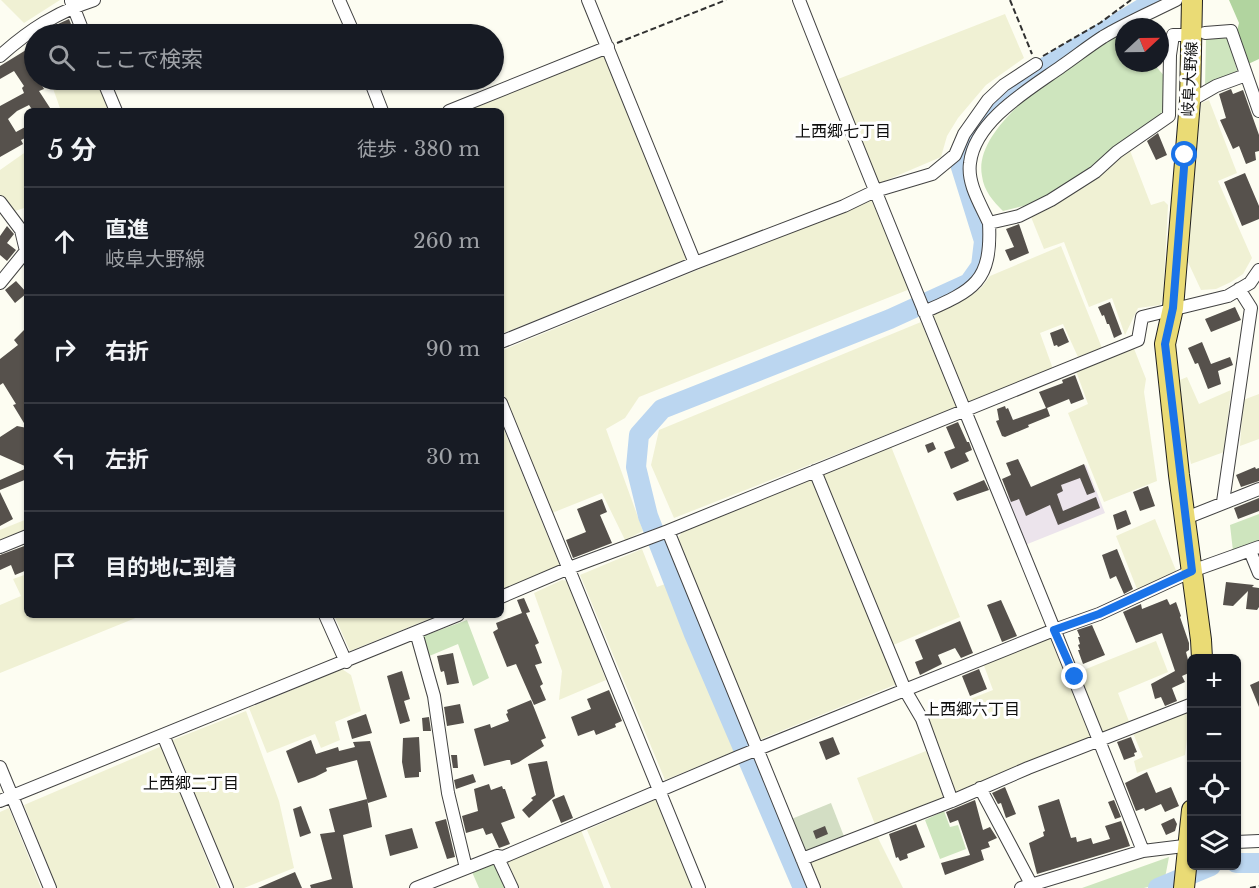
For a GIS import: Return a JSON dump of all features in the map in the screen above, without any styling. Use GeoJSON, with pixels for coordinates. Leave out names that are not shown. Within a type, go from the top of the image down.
{"type":"FeatureCollection","features":[{"type":"Feature","properties":{"kind":"main road","name":"岐阜大野線"},"geometry":{"type":"LineString","coordinates":[[1192,0],[1194,14],[1190,101],[1173,308],[1165,344],[1202,654]]}},
{"type":"Feature","properties":{"kind":"main road"},"geometry":{"type":"LineString","coordinates":[[1184,888],[1187,863]]}},
{"type":"Feature","properties":{"kind":"street"},"geometry":{"type":"LineString","coordinates":[[40,24],[72,3],[94,0]]}},
{"type":"Feature","properties":{"kind":"street"},"geometry":{"type":"LineString","coordinates":[[339,0],[350,24]]}},
{"type":"Feature","properties":{"kind":"street"},"geometry":{"type":"LineString","coordinates":[[588,0],[695,263]]}},
{"type":"Feature","properties":{"kind":"street"},"geometry":{"type":"LineString","coordinates":[[799,0],[1143,851]]}},
{"type":"Feature","properties":{"kind":"street"},"geometry":{"type":"LineString","coordinates":[[924,312],[959,297],[973,287],[986,266],[990,245],[989,223],[977,197],[969,165],[972,152],[980,136],[996,116],[1018,97],[1102,38],[1176,0]]}},
{"type":"Feature","properties":{"kind":"street"},"geometry":{"type":"LineString","coordinates":[[72,3],[80,24]]}},
{"type":"Feature","properties":{"kind":"street"},"geometry":{"type":"LineString","coordinates":[[1204,33],[1231,31],[1259,111]]}},
{"type":"Feature","properties":{"kind":"street"},"geometry":{"type":"LineString","coordinates":[[989,223],[1019,216],[1051,200],[1095,172],[1117,152],[1169,116],[1170,55],[1173,35],[1183,36]]}},
{"type":"Feature","properties":{"kind":"street"},"geometry":{"type":"LineString","coordinates":[[0,56],[24,36]]}},
{"type":"Feature","properties":{"kind":"street"},"geometry":{"type":"LineString","coordinates":[[504,89],[608,47]]}},
{"type":"Feature","properties":{"kind":"street"},"geometry":{"type":"LineString","coordinates":[[504,341],[695,263],[844,206],[875,191],[932,174],[955,155],[964,134],[988,100],[1004,85],[1036,64]]}},
{"type":"Feature","properties":{"kind":"street"},"geometry":{"type":"LineString","coordinates":[[1190,101],[1216,86],[1246,75]]}},
{"type":"Feature","properties":{"kind":"street"},"geometry":{"type":"LineString","coordinates":[[107,90],[115,108]]}},
{"type":"Feature","properties":{"kind":"street"},"geometry":{"type":"LineString","coordinates":[[374,90],[381,108]]}},
{"type":"Feature","properties":{"kind":"street"},"geometry":{"type":"LineString","coordinates":[[456,108],[501,90]]}},
{"type":"Feature","properties":{"kind":"street"},"geometry":{"type":"LineString","coordinates":[[0,202],[24,226]]}},
{"type":"Feature","properties":{"kind":"street"},"geometry":{"type":"LineString","coordinates":[[0,283],[24,253]]}},
{"type":"Feature","properties":{"kind":"street"},"geometry":{"type":"LineString","coordinates":[[504,596],[1138,340],[1142,317],[1228,296],[1250,283],[1259,270]]}},
{"type":"Feature","properties":{"kind":"street"},"geometry":{"type":"LineString","coordinates":[[1223,502],[1251,309],[1239,290]]}},
{"type":"Feature","properties":{"kind":"street"},"geometry":{"type":"LineString","coordinates":[[504,410],[699,888]]}},
{"type":"Feature","properties":{"kind":"street"},"geometry":{"type":"LineString","coordinates":[[815,471],[905,690],[922,719],[952,801]]}},
{"type":"Feature","properties":{"kind":"street"},"geometry":{"type":"LineString","coordinates":[[1186,518],[1259,489]]}},
{"type":"Feature","properties":{"kind":"street"},"geometry":{"type":"LineString","coordinates":[[666,531],[814,888]]}},
{"type":"Feature","properties":{"kind":"street"},"geometry":{"type":"LineString","coordinates":[[0,547],[24,537]]}},
{"type":"Feature","properties":{"kind":"street"},"geometry":{"type":"LineString","coordinates":[[416,888],[497,856],[503,857],[738,757],[1099,614],[1192,571],[1254,549],[1259,573]]}},
{"type":"Feature","properties":{"kind":"street"},"geometry":{"type":"LineString","coordinates":[[326,618],[346,662]]}},
{"type":"Feature","properties":{"kind":"street"},"geometry":{"type":"LineString","coordinates":[[6,799],[451,618]]}},
{"type":"Feature","properties":{"kind":"street"},"geometry":{"type":"LineString","coordinates":[[416,632],[434,696],[448,794],[466,868]]}},
{"type":"Feature","properties":{"kind":"street"},"geometry":{"type":"LineString","coordinates":[[802,859],[1187,706]]}},
{"type":"Feature","properties":{"kind":"street"},"geometry":{"type":"LineString","coordinates":[[163,735],[227,888]]}},
{"type":"Feature","properties":{"kind":"street"},"geometry":{"type":"LineString","coordinates":[[0,767],[6,799],[50,888]]}},
{"type":"Feature","properties":{"kind":"street"},"geometry":{"type":"LineString","coordinates":[[980,788],[1026,886],[1143,851],[1187,847]]}},
{"type":"Feature","properties":{"kind":"street"},"geometry":{"type":"LineString","coordinates":[[1241,842],[1259,841]]}},
{"type":"Feature","properties":{"kind":"street"},"geometry":{"type":"LineString","coordinates":[[497,856],[512,888]]}},
{"type":"Feature","properties":{"kind":"path"},"geometry":{"type":"LineString","coordinates":[[608,47],[726,0]]}},
{"type":"Feature","properties":{"kind":"path"},"geometry":{"type":"LineString","coordinates":[[1010,0],[1036,64],[1043,56],[1101,23],[1131,0]]}},
{"type":"Feature","properties":{"kind":"path"},"geometry":{"type":"LineString","coordinates":[[1250,888],[1259,886]]}},
{"type":"Feature","properties":{"kind":"shaded area"},"geometry":{"type":"Polygon","coordinates":[[[1086,465],[1105,513],[1025,545],[1005,497],[1086,465]]]}},
{"type":"Feature","properties":{"kind":"green space"},"geometry":{"type":"Polygon","coordinates":[[[1,0],[60,0],[24,23],[1,0]]]}},
{"type":"Feature","properties":{"kind":"green space"},"geometry":{"type":"Polygon","coordinates":[[[1229,0],[1259,0],[1259,59],[1246,65],[1236,35],[1239,23],[1229,0]]]}},
{"type":"Feature","properties":{"kind":"green space"},"geometry":{"type":"Polygon","coordinates":[[[1005,14],[1024,58],[986,85],[958,118],[947,136],[941,157],[880,183],[874,180],[833,81],[1005,14]]]}},
{"type":"Feature","properties":{"kind":"green space"},"geometry":{"type":"Polygon","coordinates":[[[1227,35],[1238,74],[1205,87],[1206,38],[1227,35]]]}},
{"type":"Feature","properties":{"kind":"green space"},"geometry":{"type":"Polygon","coordinates":[[[1115,36],[1115,72],[1161,72],[1173,86],[1170,109],[1092,171],[1035,203],[1003,211],[992,199],[983,181],[983,155],[994,134],[1012,112],[1034,92],[1083,56],[1115,36]]]}},
{"type":"Feature","properties":{"kind":"green space"},"geometry":{"type":"Polygon","coordinates":[[[603,53],[687,259],[504,333],[504,108],[468,108],[603,53]]]}},
{"type":"Feature","properties":{"kind":"green space"},"geometry":{"type":"Polygon","coordinates":[[[54,90],[102,90],[109,108],[60,108],[54,90]]]}},
{"type":"Feature","properties":{"kind":"green space"},"geometry":{"type":"Polygon","coordinates":[[[1209,100],[1237,173],[1218,181],[1252,258],[1243,274],[1231,282],[1216,289],[1201,290],[1187,260],[1201,103],[1209,100]]]}},
{"type":"Feature","properties":{"kind":"green space"},"geometry":{"type":"Polygon","coordinates":[[[1129,148],[1151,205],[1164,201],[1168,205],[1163,299],[1160,305],[1138,308],[1125,335],[1112,298],[1089,307],[1064,242],[1044,249],[1031,217],[1104,169],[1129,148]]]}},
{"type":"Feature","properties":{"kind":"green space"},"geometry":{"type":"Polygon","coordinates":[[[24,153],[24,208],[12,212],[0,195],[0,170],[24,153]]]}},
{"type":"Feature","properties":{"kind":"green space"},"geometry":{"type":"Polygon","coordinates":[[[872,198],[910,289],[639,397],[625,418],[606,429],[643,531],[625,540],[602,493],[552,513],[504,394],[504,350],[872,198]]]}},
{"type":"Feature","properties":{"kind":"green space"},"geometry":{"type":"Polygon","coordinates":[[[1061,246],[1102,348],[1078,357],[1063,324],[1040,333],[1053,369],[968,404],[931,313],[967,298],[981,288],[990,276],[1061,246]]]}},
{"type":"Feature","properties":{"kind":"green space"},"geometry":{"type":"Polygon","coordinates":[[[921,322],[957,407],[674,518],[651,465],[659,430],[921,322]]]}},
{"type":"Feature","properties":{"kind":"green space"},"geometry":{"type":"Polygon","coordinates":[[[1133,346],[1146,379],[1144,392],[1157,481],[1104,502],[1068,413],[1088,404],[1076,371],[1133,346]]]}},
{"type":"Feature","properties":{"kind":"green space"},"geometry":{"type":"Polygon","coordinates":[[[1187,377],[1199,404],[1231,390],[1224,452],[1191,464],[1180,411],[1180,380],[1187,377]]]}},
{"type":"Feature","properties":{"kind":"green space"},"geometry":{"type":"Polygon","coordinates":[[[1259,394],[1259,439],[1240,446],[1243,400],[1259,394]]]}},
{"type":"Feature","properties":{"kind":"green space"},"geometry":{"type":"Polygon","coordinates":[[[504,429],[560,566],[504,589],[504,429]]]}},
{"type":"Feature","properties":{"kind":"green space"},"geometry":{"type":"Polygon","coordinates":[[[890,444],[960,617],[891,646],[822,474],[890,444]]]}},
{"type":"Feature","properties":{"kind":"green space"},"geometry":{"type":"Polygon","coordinates":[[[805,480],[814,481],[897,684],[759,740],[678,538],[684,529],[805,480]]]}},
{"type":"Feature","properties":{"kind":"green space"},"geometry":{"type":"Polygon","coordinates":[[[1259,514],[1259,541],[1233,551],[1230,525],[1259,514]]]}},
{"type":"Feature","properties":{"kind":"green space"},"geometry":{"type":"Polygon","coordinates":[[[1155,519],[1177,573],[1137,589],[1116,536],[1155,519]]]}},
{"type":"Feature","properties":{"kind":"green space"},"geometry":{"type":"Polygon","coordinates":[[[24,520],[24,533],[0,542],[0,530],[24,520]]]}},
{"type":"Feature","properties":{"kind":"green space"},"geometry":{"type":"Polygon","coordinates":[[[642,549],[657,587],[665,584],[735,751],[665,780],[580,575],[642,549]]]}},
{"type":"Feature","properties":{"kind":"green space"},"geometry":{"type":"Polygon","coordinates":[[[24,575],[24,618],[136,618],[0,673],[0,605],[21,596],[13,579],[24,575]]]}},
{"type":"Feature","properties":{"kind":"green space"},"geometry":{"type":"Polygon","coordinates":[[[562,580],[568,581],[606,680],[559,700],[562,671],[534,593],[562,580]]]}},
{"type":"Feature","properties":{"kind":"green space"},"geometry":{"type":"Polygon","coordinates":[[[335,618],[432,618],[350,651],[335,618]]]}},
{"type":"Feature","properties":{"kind":"green space"},"geometry":{"type":"Polygon","coordinates":[[[467,620],[489,678],[473,686],[458,644],[427,657],[421,637],[467,620]]]}},
{"type":"Feature","properties":{"kind":"green space"},"geometry":{"type":"Polygon","coordinates":[[[1050,637],[1092,740],[953,795],[925,717],[993,690],[983,663],[1050,637]]]}},
{"type":"Feature","properties":{"kind":"green space"},"geometry":{"type":"Polygon","coordinates":[[[1156,641],[1168,672],[1118,693],[1130,724],[1103,735],[1076,673],[1156,641]]]}},
{"type":"Feature","properties":{"kind":"green space"},"geometry":{"type":"Polygon","coordinates":[[[342,669],[351,675],[361,711],[335,722],[340,740],[321,748],[315,734],[267,753],[249,708],[342,669]]]}},
{"type":"Feature","properties":{"kind":"green space"},"geometry":{"type":"Polygon","coordinates":[[[1187,709],[1185,755],[1137,773],[1134,761],[1143,757],[1133,733],[1187,709]]]}},
{"type":"Feature","properties":{"kind":"green space"},"geometry":{"type":"Polygon","coordinates":[[[246,711],[279,801],[294,868],[244,888],[232,888],[170,741],[246,711]]]}},
{"type":"Feature","properties":{"kind":"green space"},"geometry":{"type":"Polygon","coordinates":[[[162,746],[218,888],[57,888],[24,805],[162,746]]]}},
{"type":"Feature","properties":{"kind":"green space"},"geometry":{"type":"Polygon","coordinates":[[[926,751],[943,792],[942,801],[876,827],[857,778],[926,751]]]}},
{"type":"Feature","properties":{"kind":"green space"},"geometry":{"type":"Polygon","coordinates":[[[657,799],[693,888],[611,888],[587,830],[657,799]]]}},
{"type":"Feature","properties":{"kind":"green space"},"geometry":{"type":"Polygon","coordinates":[[[831,803],[845,839],[807,854],[789,820],[831,803]]]}},
{"type":"Feature","properties":{"kind":"green space"},"geometry":{"type":"Polygon","coordinates":[[[9,808],[41,888],[0,888],[0,812],[9,808]]]}},
{"type":"Feature","properties":{"kind":"green space"},"geometry":{"type":"Polygon","coordinates":[[[944,811],[950,827],[958,825],[966,849],[940,859],[925,820],[944,811]]]}},
{"type":"Feature","properties":{"kind":"green space"},"geometry":{"type":"Polygon","coordinates":[[[581,830],[604,888],[519,888],[507,860],[581,830]]]}},
{"type":"Feature","properties":{"kind":"green space"},"geometry":{"type":"Polygon","coordinates":[[[877,836],[903,888],[817,888],[808,866],[812,861],[877,836]]]}},
{"type":"Feature","properties":{"kind":"green space"},"geometry":{"type":"Polygon","coordinates":[[[1169,857],[1164,883],[1144,888],[1082,888],[1169,857]]]}},
{"type":"Feature","properties":{"kind":"green space"},"geometry":{"type":"Polygon","coordinates":[[[496,863],[507,888],[479,888],[472,872],[496,863]]]}},
{"type":"Feature","properties":{"kind":"building"},"geometry":{"type":"Polygon","coordinates":[[[69,19],[71,24],[58,24],[69,19]]]}},
{"type":"Feature","properties":{"kind":"building"},"geometry":{"type":"Polygon","coordinates":[[[24,51],[24,86],[14,71],[0,79],[0,66],[24,51]]]}},
{"type":"Feature","properties":{"kind":"building"},"geometry":{"type":"Polygon","coordinates":[[[24,86],[24,90],[42,90],[39,91],[50,108],[31,108],[29,105],[8,119],[16,132],[24,128],[24,138],[21,140],[23,144],[0,157],[0,106],[24,93],[22,88],[24,86]]]}},
{"type":"Feature","properties":{"kind":"building"},"geometry":{"type":"Polygon","coordinates":[[[1231,89],[1233,94],[1243,90],[1259,135],[1259,151],[1255,152],[1256,160],[1246,164],[1239,146],[1233,149],[1220,120],[1226,118],[1219,94],[1231,89]]]}},
{"type":"Feature","properties":{"kind":"building"},"geometry":{"type":"Polygon","coordinates":[[[1158,133],[1167,155],[1156,160],[1147,141],[1158,133]]]}},
{"type":"Feature","properties":{"kind":"building"},"geometry":{"type":"Polygon","coordinates":[[[1245,173],[1259,206],[1259,219],[1242,226],[1224,182],[1245,173]]]}},
{"type":"Feature","properties":{"kind":"building"},"geometry":{"type":"Polygon","coordinates":[[[1019,224],[1029,253],[1010,261],[1005,250],[1014,247],[1006,229],[1019,224]]]}},
{"type":"Feature","properties":{"kind":"building"},"geometry":{"type":"Polygon","coordinates":[[[7,226],[14,234],[7,243],[16,250],[7,261],[0,255],[0,236],[7,226]]]}},
{"type":"Feature","properties":{"kind":"building"},"geometry":{"type":"Polygon","coordinates":[[[16,281],[24,290],[24,296],[15,303],[5,290],[16,281]]]}},
{"type":"Feature","properties":{"kind":"building"},"geometry":{"type":"Polygon","coordinates":[[[1110,302],[1122,334],[1114,338],[1109,324],[1098,307],[1110,302]]]}},
{"type":"Feature","properties":{"kind":"building"},"geometry":{"type":"Polygon","coordinates":[[[1235,307],[1241,320],[1211,332],[1205,319],[1235,307]]]}},
{"type":"Feature","properties":{"kind":"building"},"geometry":{"type":"Polygon","coordinates":[[[1063,328],[1069,342],[1058,347],[1054,346],[1050,333],[1063,328]]]}},
{"type":"Feature","properties":{"kind":"building"},"geometry":{"type":"Polygon","coordinates":[[[24,330],[24,423],[3,383],[0,385],[0,359],[18,345],[14,340],[24,330]]]}},
{"type":"Feature","properties":{"kind":"building"},"geometry":{"type":"Polygon","coordinates":[[[1202,342],[1211,364],[1230,357],[1233,365],[1218,371],[1221,384],[1208,389],[1198,363],[1195,364],[1188,348],[1202,342]]]}},
{"type":"Feature","properties":{"kind":"building"},"geometry":{"type":"Polygon","coordinates":[[[1075,375],[1084,399],[1071,404],[1069,399],[1047,408],[1050,416],[1005,437],[1002,436],[996,421],[999,420],[997,409],[1005,406],[1006,409],[1008,408],[1013,420],[1046,408],[1039,392],[1063,383],[1062,380],[1075,375]]]}},
{"type":"Feature","properties":{"kind":"building"},"geometry":{"type":"Polygon","coordinates":[[[958,422],[972,450],[965,453],[969,461],[951,469],[944,452],[955,448],[946,427],[958,422]]]}},
{"type":"Feature","properties":{"kind":"building"},"geometry":{"type":"Polygon","coordinates":[[[17,426],[24,427],[24,466],[0,455],[0,437],[17,426]]]}},
{"type":"Feature","properties":{"kind":"building"},"geometry":{"type":"Polygon","coordinates":[[[933,442],[936,449],[928,453],[925,445],[933,442]]]}},
{"type":"Feature","properties":{"kind":"building"},"geometry":{"type":"Polygon","coordinates":[[[1018,459],[1031,487],[1084,464],[1095,492],[1087,495],[1080,478],[1061,485],[1063,491],[1057,494],[1063,511],[1096,497],[1100,508],[1058,525],[1050,505],[1026,516],[1019,499],[1011,502],[1002,479],[1011,475],[1006,463],[1018,459]]]}},
{"type":"Feature","properties":{"kind":"building"},"geometry":{"type":"Polygon","coordinates":[[[1255,467],[1259,468],[1259,481],[1241,487],[1236,475],[1255,467]]]}},
{"type":"Feature","properties":{"kind":"building"},"geometry":{"type":"Polygon","coordinates":[[[24,469],[24,480],[0,490],[0,480],[24,469]]]}},
{"type":"Feature","properties":{"kind":"building"},"geometry":{"type":"Polygon","coordinates":[[[984,480],[989,490],[957,501],[953,493],[984,480]]]}},
{"type":"Feature","properties":{"kind":"building"},"geometry":{"type":"Polygon","coordinates":[[[1148,486],[1155,506],[1140,511],[1133,492],[1148,486]]]}},
{"type":"Feature","properties":{"kind":"building"},"geometry":{"type":"Polygon","coordinates":[[[0,492],[13,519],[0,526],[0,492]]]}},
{"type":"Feature","properties":{"kind":"building"},"geometry":{"type":"Polygon","coordinates":[[[1259,498],[1259,511],[1238,519],[1234,508],[1259,498]]]}},
{"type":"Feature","properties":{"kind":"building"},"geometry":{"type":"Polygon","coordinates":[[[602,499],[607,512],[600,515],[612,543],[573,558],[566,540],[586,532],[577,509],[602,499]]]}},
{"type":"Feature","properties":{"kind":"building"},"geometry":{"type":"Polygon","coordinates":[[[1126,510],[1131,524],[1117,530],[1113,515],[1126,510]]]}},
{"type":"Feature","properties":{"kind":"building"},"geometry":{"type":"Polygon","coordinates":[[[24,546],[24,571],[15,575],[11,565],[0,570],[0,555],[24,546]]]}},
{"type":"Feature","properties":{"kind":"building"},"geometry":{"type":"Polygon","coordinates":[[[1117,549],[1133,589],[1124,594],[1116,576],[1110,579],[1102,555],[1117,549]]]}},
{"type":"Feature","properties":{"kind":"building"},"geometry":{"type":"Polygon","coordinates":[[[1226,582],[1254,585],[1252,587],[1259,588],[1257,610],[1246,609],[1248,591],[1233,606],[1223,605],[1226,582]]]}},
{"type":"Feature","properties":{"kind":"building"},"geometry":{"type":"Polygon","coordinates":[[[524,598],[530,612],[526,613],[539,643],[535,645],[542,663],[535,665],[543,684],[540,686],[546,700],[534,705],[516,664],[507,667],[493,632],[498,629],[496,623],[522,613],[517,600],[524,598]]]}},
{"type":"Feature","properties":{"kind":"building"},"geometry":{"type":"Polygon","coordinates":[[[1167,599],[1170,605],[1176,602],[1189,643],[1189,650],[1186,652],[1187,674],[1182,676],[1185,682],[1172,688],[1177,701],[1165,706],[1161,697],[1155,699],[1151,684],[1175,671],[1162,633],[1136,643],[1123,612],[1141,604],[1142,609],[1167,599]]]}},
{"type":"Feature","properties":{"kind":"building"},"geometry":{"type":"Polygon","coordinates":[[[1001,600],[1017,636],[1002,642],[987,605],[1001,600]]]}},
{"type":"Feature","properties":{"kind":"building"},"geometry":{"type":"Polygon","coordinates":[[[960,621],[973,653],[961,658],[955,648],[938,655],[942,664],[920,675],[915,662],[923,659],[915,640],[960,621]]]}},
{"type":"Feature","properties":{"kind":"building"},"geometry":{"type":"Polygon","coordinates":[[[1092,625],[1105,655],[1083,664],[1078,650],[1080,650],[1078,645],[1080,644],[1078,637],[1080,637],[1077,630],[1092,625]]]}},
{"type":"Feature","properties":{"kind":"building"},"geometry":{"type":"Polygon","coordinates":[[[453,653],[459,683],[447,685],[437,656],[453,653]]]}},
{"type":"Feature","properties":{"kind":"building"},"geometry":{"type":"Polygon","coordinates":[[[979,669],[987,689],[970,696],[962,676],[979,669]]]}},
{"type":"Feature","properties":{"kind":"building"},"geometry":{"type":"Polygon","coordinates":[[[402,671],[410,699],[404,701],[410,721],[400,724],[387,676],[402,671]]]}},
{"type":"Feature","properties":{"kind":"building"},"geometry":{"type":"Polygon","coordinates":[[[1259,681],[1259,707],[1250,685],[1259,681]]]}},
{"type":"Feature","properties":{"kind":"building"},"geometry":{"type":"Polygon","coordinates":[[[609,690],[622,721],[615,724],[616,727],[596,735],[594,730],[578,736],[571,717],[591,709],[587,699],[609,690]]]}},
{"type":"Feature","properties":{"kind":"building"},"geometry":{"type":"Polygon","coordinates":[[[531,700],[546,738],[541,740],[544,746],[511,765],[510,760],[507,760],[484,766],[474,729],[490,724],[491,728],[509,721],[507,710],[531,700]]]}},
{"type":"Feature","properties":{"kind":"building"},"geometry":{"type":"Polygon","coordinates":[[[460,704],[464,723],[447,726],[444,707],[460,704]]]}},
{"type":"Feature","properties":{"kind":"building"},"geometry":{"type":"Polygon","coordinates":[[[366,714],[372,733],[352,739],[347,721],[366,714]]]}},
{"type":"Feature","properties":{"kind":"building"},"geometry":{"type":"Polygon","coordinates":[[[429,717],[431,731],[423,731],[422,718],[429,717]]]}},
{"type":"Feature","properties":{"kind":"building"},"geometry":{"type":"Polygon","coordinates":[[[419,737],[421,772],[419,772],[419,777],[405,778],[402,762],[403,738],[419,737]]]}},
{"type":"Feature","properties":{"kind":"building"},"geometry":{"type":"Polygon","coordinates":[[[833,737],[840,754],[826,760],[819,742],[833,737]]]}},
{"type":"Feature","properties":{"kind":"building"},"geometry":{"type":"Polygon","coordinates":[[[1131,737],[1137,752],[1134,753],[1135,756],[1124,760],[1117,742],[1131,737]]]}},
{"type":"Feature","properties":{"kind":"building"},"geometry":{"type":"Polygon","coordinates":[[[311,740],[316,754],[338,747],[339,751],[355,747],[353,742],[370,741],[387,797],[368,803],[357,760],[326,768],[327,771],[298,783],[286,751],[311,740]]]}},
{"type":"Feature","properties":{"kind":"building"},"geometry":{"type":"Polygon","coordinates":[[[451,755],[457,755],[458,768],[453,768],[451,755]]]}},
{"type":"Feature","properties":{"kind":"building"},"geometry":{"type":"Polygon","coordinates":[[[547,761],[555,796],[529,818],[522,810],[536,795],[528,764],[547,761]]]}},
{"type":"Feature","properties":{"kind":"building"},"geometry":{"type":"Polygon","coordinates":[[[1147,772],[1156,793],[1171,787],[1179,806],[1165,812],[1161,804],[1145,811],[1144,808],[1136,811],[1125,783],[1147,772]]]}},
{"type":"Feature","properties":{"kind":"building"},"geometry":{"type":"Polygon","coordinates":[[[473,774],[476,782],[456,789],[454,780],[473,774]]]}},
{"type":"Feature","properties":{"kind":"building"},"geometry":{"type":"Polygon","coordinates":[[[489,784],[491,790],[502,786],[505,789],[515,818],[501,823],[510,844],[499,848],[492,833],[486,835],[483,828],[466,833],[462,816],[478,811],[474,789],[489,784]]]}},
{"type":"Feature","properties":{"kind":"building"},"geometry":{"type":"Polygon","coordinates":[[[1005,787],[1016,814],[1006,818],[1001,803],[998,804],[992,793],[1005,787]]]}},
{"type":"Feature","properties":{"kind":"building"},"geometry":{"type":"Polygon","coordinates":[[[564,795],[573,818],[561,823],[552,800],[564,795]]]}},
{"type":"Feature","properties":{"kind":"building"},"geometry":{"type":"Polygon","coordinates":[[[367,799],[372,827],[343,835],[353,888],[311,888],[310,885],[332,879],[320,834],[335,832],[329,809],[367,799]]]}},
{"type":"Feature","properties":{"kind":"building"},"geometry":{"type":"Polygon","coordinates":[[[1059,799],[1071,838],[1076,837],[1077,842],[1091,838],[1093,844],[1110,839],[1105,826],[1121,821],[1130,846],[1037,874],[1029,843],[1044,836],[1045,831],[1038,806],[1059,799]]]}},
{"type":"Feature","properties":{"kind":"building"},"geometry":{"type":"Polygon","coordinates":[[[975,800],[983,830],[990,827],[997,838],[988,842],[990,847],[981,850],[984,860],[945,875],[941,863],[970,855],[958,820],[950,823],[946,812],[975,800]]]}},
{"type":"Feature","properties":{"kind":"building"},"geometry":{"type":"Polygon","coordinates":[[[1114,800],[1121,817],[1115,819],[1108,802],[1114,800]]]}},
{"type":"Feature","properties":{"kind":"building"},"geometry":{"type":"Polygon","coordinates":[[[301,806],[311,833],[300,837],[293,809],[301,806]]]}},
{"type":"Feature","properties":{"kind":"building"},"geometry":{"type":"Polygon","coordinates":[[[1174,818],[1177,824],[1175,831],[1166,835],[1161,824],[1174,818]]]}},
{"type":"Feature","properties":{"kind":"building"},"geometry":{"type":"Polygon","coordinates":[[[446,819],[455,857],[447,859],[435,822],[446,819]]]}},
{"type":"Feature","properties":{"kind":"building"},"geometry":{"type":"Polygon","coordinates":[[[916,824],[925,847],[907,854],[908,858],[900,861],[898,857],[896,858],[889,834],[916,824]]]}},
{"type":"Feature","properties":{"kind":"building"},"geometry":{"type":"Polygon","coordinates":[[[825,826],[828,834],[816,839],[813,831],[825,826]]]}},
{"type":"Feature","properties":{"kind":"building"},"geometry":{"type":"Polygon","coordinates":[[[412,828],[418,848],[390,856],[385,835],[412,828]]]}},
{"type":"Feature","properties":{"kind":"building"},"geometry":{"type":"Polygon","coordinates":[[[295,872],[302,888],[258,888],[295,872]]]}},
{"type":"Feature","properties":{"kind":"waterway"},"geometry":{"type":"LineString","coordinates":[[803,888],[694,634],[648,516],[636,467],[639,435],[662,409],[890,319],[969,283],[981,266],[984,241],[960,164],[975,128],[1003,98],[1040,70],[1156,0]]}},
{"type":"Feature","properties":{"kind":"waterway"},"geometry":{"type":"LineString","coordinates":[[1241,863],[1259,863]]}},
{"type":"Feature","properties":{"kind":"waterway"},"geometry":{"type":"LineString","coordinates":[[1158,888],[1201,870]]}},
{"type":"Feature","properties":{"kind":"district","name":"上西郷七丁目"},"geometry":{"type":"Point","coordinates":[843,131]}},
{"type":"Feature","properties":{"kind":"district","name":"上西郷六丁目"},"geometry":{"type":"Point","coordinates":[972,709]}},
{"type":"Feature","properties":{"kind":"district","name":"上西郷二丁目"},"geometry":{"type":"Point","coordinates":[191,783]}},
{"type":"Feature","properties":{"kind":"route"},"geometry":{"type":"LineString","coordinates":[[1075,677],[1054,630],[1099,614],[1192,571],[1165,344],[1173,308],[1185,155]]}}]}
